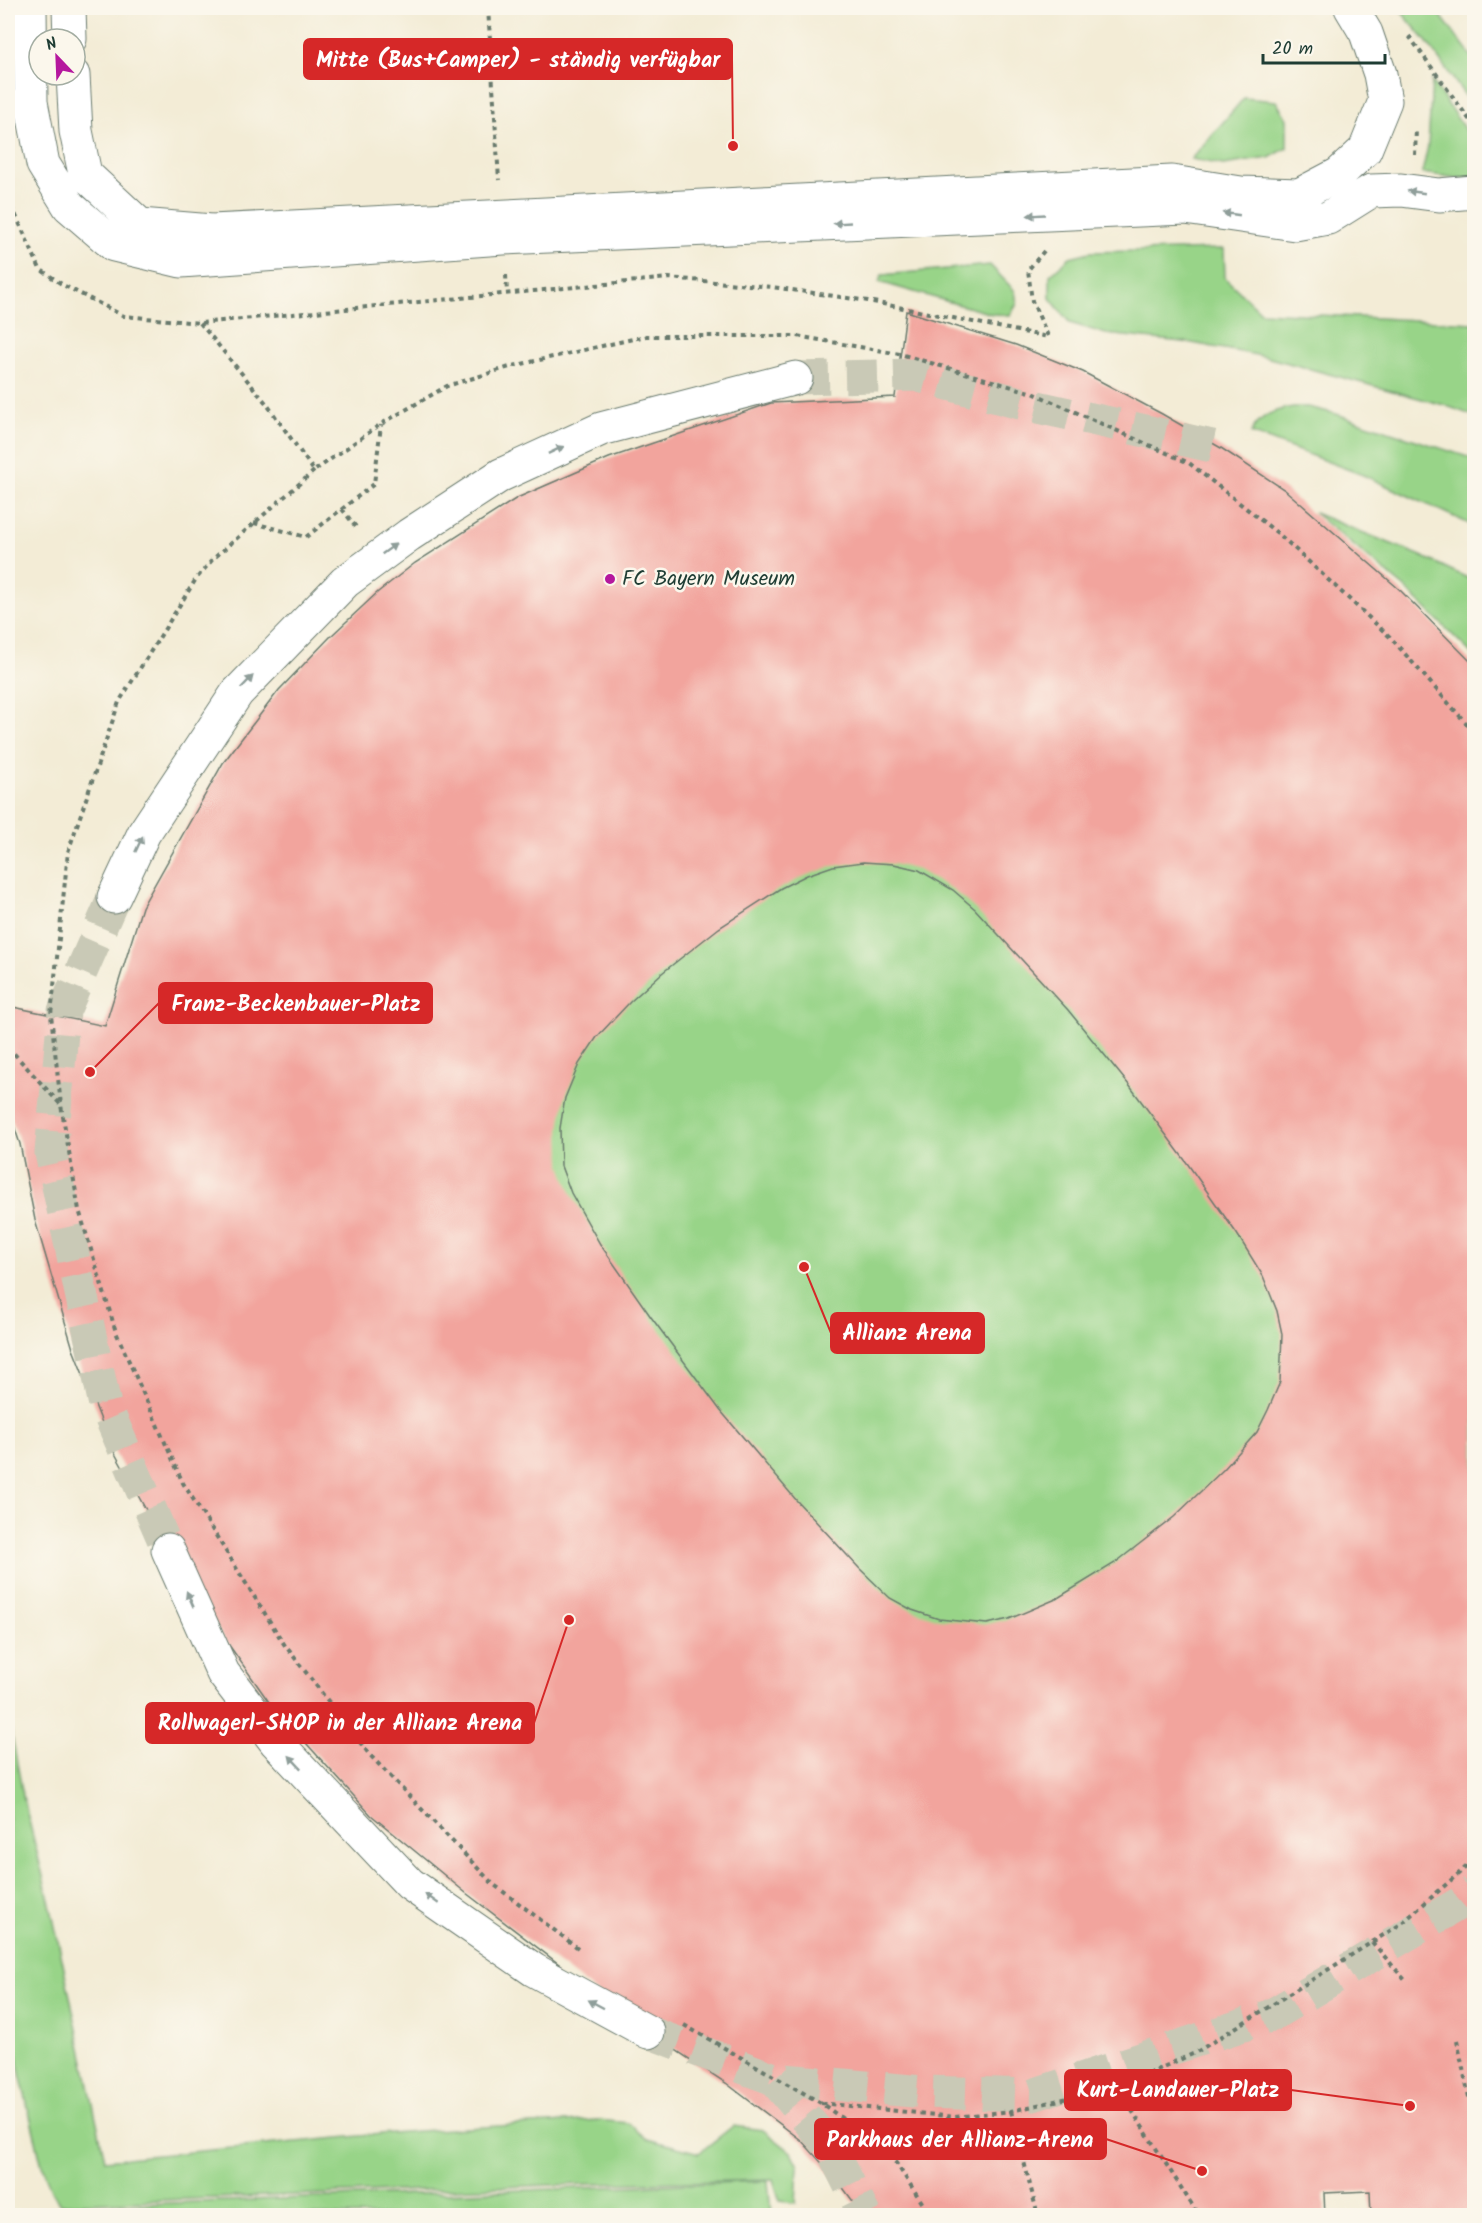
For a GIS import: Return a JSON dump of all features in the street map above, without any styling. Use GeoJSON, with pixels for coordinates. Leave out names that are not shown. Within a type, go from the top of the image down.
{"type":"FeatureCollection","features":[{"type":"Feature","properties":{"kind":"lane"},"geometry":{"type":"LineString","coordinates":[[30,8],[31,102],[43,164],[69,206],[114,244],[181,261],[502,227],[1172,182],[1241,193],[1299,195],[1339,174],[1365,150],[1384,101],[1380,74],[1366,33],[1351,8]]}},
{"type":"Feature","properties":{"kind":"lane"},"geometry":{"type":"LineString","coordinates":[[69,8],[70,27]]}},
{"type":"Feature","properties":{"kind":"lane"},"geometry":{"type":"LineString","coordinates":[[74,87],[76,130],[85,174],[140,225],[212,231],[502,227],[1185,208],[1295,224],[1328,218],[1371,190],[1401,190],[1439,195],[1474,192]]}},
{"type":"Feature","properties":{"kind":"lane"},"geometry":{"type":"LineString","coordinates":[[114,897],[144,833],[237,693],[345,582],[409,535],[501,475],[601,429],[796,378]]}},
{"type":"Feature","properties":{"kind":"lane"},"geometry":{"type":"LineString","coordinates":[[168,1550],[223,1673],[276,1742],[410,1884],[534,1970],[663,2026]]}},
{"type":"Feature","properties":{"kind":"path"},"geometry":{"type":"LineString","coordinates":[[488,8],[507,293]]}},
{"type":"Feature","properties":{"kind":"path"},"geometry":{"type":"LineString","coordinates":[[1405,30],[1474,126]]}},
{"type":"Feature","properties":{"kind":"path"},"geometry":{"type":"LineString","coordinates":[[8,198],[40,269],[63,285],[124,315],[200,323],[669,278],[772,287],[868,301],[1048,337]]}},
{"type":"Feature","properties":{"kind":"path"},"geometry":{"type":"LineString","coordinates":[[200,323],[266,403],[314,471]]}},
{"type":"Feature","properties":{"kind":"path"},"geometry":{"type":"LineString","coordinates":[[585,1953],[493,1884],[369,1754],[284,1644],[183,1483],[116,1332],[79,1210],[61,1106],[51,1015],[68,852],[119,702],[196,579],[213,559],[314,471],[381,424],[447,386],[513,366],[646,336],[797,336],[900,354],[1034,393],[1189,463],[1281,536],[1390,637],[1474,732]]}},
{"type":"Feature","properties":{"kind":"path"},"geometry":{"type":"LineString","coordinates":[[254,523],[306,537],[342,509],[374,484],[381,424]]}},
{"type":"Feature","properties":{"kind":"path"},"geometry":{"type":"LineString","coordinates":[[342,509],[351,521]]}},
{"type":"Feature","properties":{"kind":"path"},"geometry":{"type":"LineString","coordinates":[[8,1047],[61,1106]]}},
{"type":"Feature","properties":{"kind":"path"},"geometry":{"type":"LineString","coordinates":[[820,2103],[955,2117],[1011,2111],[1117,2088],[1195,2053],[1401,1924],[1474,1860]]}},
{"type":"Feature","properties":{"kind":"path"},"geometry":{"type":"LineString","coordinates":[[1372,1942],[1405,1980]]}},
{"type":"Feature","properties":{"kind":"path"},"geometry":{"type":"LineString","coordinates":[[663,2026],[820,2103],[858,2130],[897,2163],[931,2216]]}},
{"type":"Feature","properties":{"kind":"path"},"geometry":{"type":"LineString","coordinates":[[1457,2040],[1474,2121]]}},
{"type":"Feature","properties":{"kind":"path"},"geometry":{"type":"LineString","coordinates":[[1117,2088],[1196,2211]]}},
{"type":"Feature","properties":{"kind":"path"},"geometry":{"type":"LineString","coordinates":[[1011,2111],[1038,2216]]}},
{"type":"Feature","properties":{"kind":"green space"},"geometry":{"type":"Polygon","coordinates":[[[1398,8],[1435,8],[1474,60],[1474,108],[1426,41],[1398,8]]]}},
{"type":"Feature","properties":{"kind":"green space"},"geometry":{"type":"Polygon","coordinates":[[[1432,81],[1474,143],[1474,176],[1464,179],[1422,173],[1428,146],[1432,81]]]}},
{"type":"Feature","properties":{"kind":"green space"},"geometry":{"type":"Polygon","coordinates":[[[1244,98],[1276,101],[1287,119],[1287,148],[1269,158],[1223,165],[1191,159],[1244,98]]]}},
{"type":"Feature","properties":{"kind":"green space"},"geometry":{"type":"Polygon","coordinates":[[[1224,249],[1225,278],[1261,312],[1474,323],[1474,416],[1444,405],[1262,356],[1192,343],[1106,334],[1070,323],[1050,298],[1050,275],[1070,257],[1090,252],[1224,249]]]}},
{"type":"Feature","properties":{"kind":"green space"},"geometry":{"type":"Polygon","coordinates":[[[990,265],[1015,291],[1017,304],[1010,315],[992,314],[879,282],[882,275],[990,265]]]}},
{"type":"Feature","properties":{"kind":"green space"},"geometry":{"type":"Polygon","coordinates":[[[1293,407],[1308,407],[1333,413],[1474,459],[1474,526],[1363,475],[1251,433],[1258,422],[1268,414],[1293,407]]]}},
{"type":"Feature","properties":{"kind":"green space"},"geometry":{"type":"Polygon","coordinates":[[[1314,513],[1419,555],[1474,581],[1474,656],[1404,587],[1314,513]]]}},
{"type":"Feature","properties":{"kind":"green space"},"geometry":{"type":"Polygon","coordinates":[[[1466,817],[1474,829],[1474,1814],[1411,1868],[1332,1924],[103,1110],[151,912],[1466,817]]]}},
{"type":"Feature","properties":{"kind":"green space"},"geometry":{"type":"Polygon","coordinates":[[[8,1715],[24,1801],[51,1908],[105,2160],[403,2132],[598,2120],[628,2123],[647,2139],[699,2153],[733,2126],[763,2130],[791,2152],[798,2166],[796,2203],[780,2201],[773,2180],[553,2185],[60,2204],[51,2190],[42,2166],[20,2074],[8,2007],[8,1715]]]}},
{"type":"Feature","properties":{"kind":"green space"},"geometry":{"type":"Polygon","coordinates":[[[768,2181],[771,2215],[70,2216],[62,2207],[768,2181]]]}},
{"type":"Feature","properties":{"kind":"building"},"geometry":{"type":"Polygon","coordinates":[[[906,311],[1016,345],[1083,372],[1221,448],[1285,490],[1399,589],[1474,665],[1474,2216],[1371,2216],[1370,2191],[1324,2193],[1325,2216],[864,2216],[838,2181],[801,2140],[726,2083],[648,2032],[466,1893],[371,1815],[269,1702],[210,1618],[168,1550],[112,1448],[73,1349],[35,1220],[20,1144],[8,1108],[8,1006],[105,1026],[142,907],[223,763],[279,690],[378,592],[415,563],[517,498],[609,458],[771,403],[895,397],[906,311]],[[863,862],[833,866],[807,875],[781,888],[719,928],[662,973],[630,1002],[597,1037],[579,1064],[565,1098],[560,1128],[561,1166],[571,1193],[600,1244],[651,1317],[720,1410],[797,1501],[859,1568],[890,1598],[912,1610],[939,1619],[987,1624],[1009,1619],[1056,1599],[1115,1563],[1174,1517],[1224,1469],[1257,1432],[1268,1410],[1280,1382],[1282,1334],[1277,1311],[1263,1276],[1237,1234],[1129,1085],[1068,1010],[975,909],[953,890],[919,870],[894,864],[863,862]]]}},
{"type":"Feature","properties":{"kind":"tunnel"},"geometry":{"type":"LineString","coordinates":[[796,378],[915,375],[1020,403],[1221,448]]}},
{"type":"Feature","properties":{"kind":"tunnel"},"geometry":{"type":"LineString","coordinates":[[114,897],[64,1011],[51,1153],[105,1405],[168,1550]]}},
{"type":"Feature","properties":{"kind":"tunnel"},"geometry":{"type":"LineString","coordinates":[[648,2032],[774,2079],[924,2092],[1033,2095],[1270,2016],[1460,1903],[1474,1891]]}},
{"type":"Feature","properties":{"kind":"tunnel"},"geometry":{"type":"LineString","coordinates":[[774,2079],[831,2148],[865,2216]]}},
{"type":"Feature","properties":{"kind":"place","name":"Mitte (Bus+Camper) - ständig verfügbar"},"geometry":{"type":"Point","coordinates":[733,146]}},
{"type":"Feature","properties":{"kind":"place","name":"FC Bayern Museum"},"geometry":{"type":"Point","coordinates":[610,579]}},
{"type":"Feature","properties":{"kind":"place","name":"Franz-Beckenbauer-Platz"},"geometry":{"type":"Point","coordinates":[90,1072]}},
{"type":"Feature","properties":{"kind":"place","name":"Allianz Arena"},"geometry":{"type":"Point","coordinates":[804,1267]}},
{"type":"Feature","properties":{"kind":"place","name":"Rollwagerl-SHOP in der Allianz Arena"},"geometry":{"type":"Point","coordinates":[569,1620]}},
{"type":"Feature","properties":{"kind":"place","name":"Kurt-Landauer-Platz"},"geometry":{"type":"Point","coordinates":[1410,2106]}},
{"type":"Feature","properties":{"kind":"place","name":"Parkhaus der Allianz-Arena"},"geometry":{"type":"Point","coordinates":[1202,2171]}}]}
